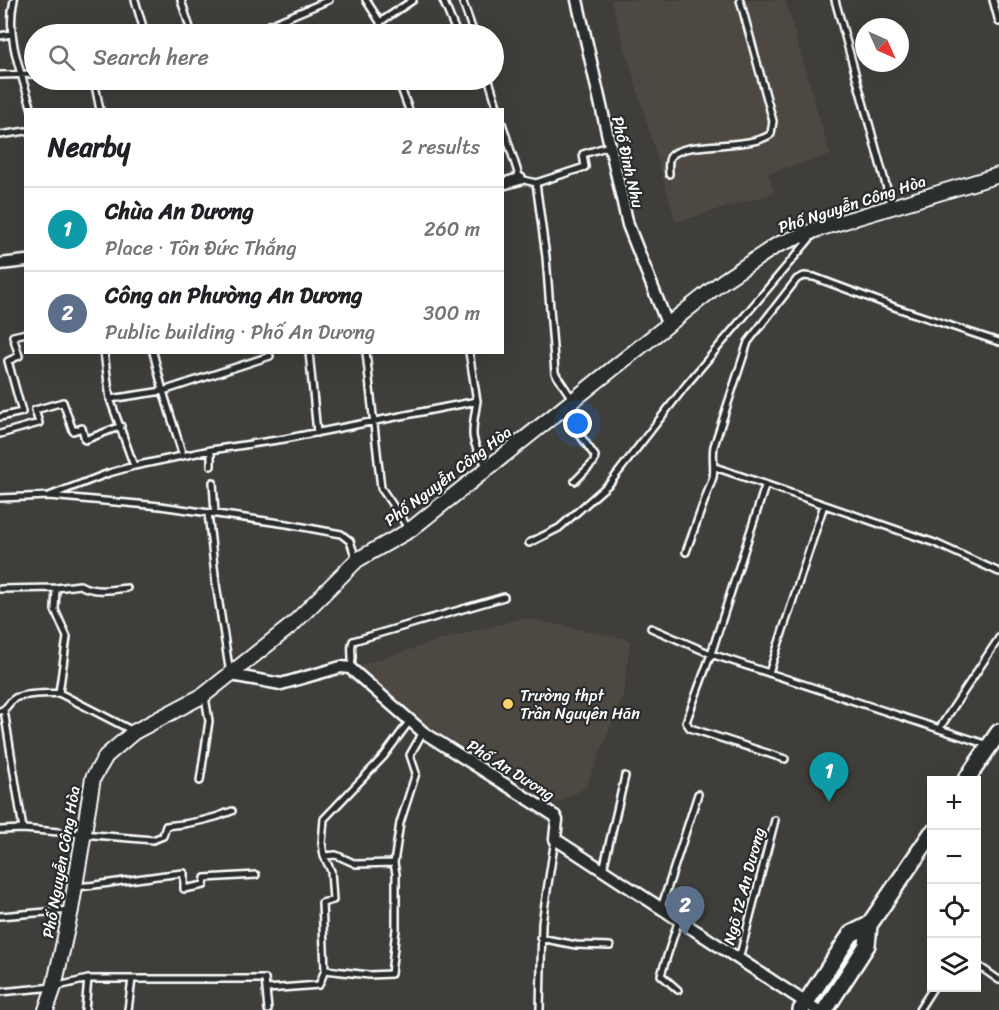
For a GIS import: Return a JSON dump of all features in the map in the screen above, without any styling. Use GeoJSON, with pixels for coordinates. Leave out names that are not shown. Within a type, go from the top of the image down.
{"type":"FeatureCollection","features":[{"type":"Feature","properties":{"kind":"main road"},"geometry":{"type":"LineString","coordinates":[[969,776],[999,732]]}},
{"type":"Feature","properties":{"kind":"main road"},"geometry":{"type":"LineString","coordinates":[[825,1010],[867,945],[869,925],[927,839]]}},
{"type":"Feature","properties":{"kind":"main road"},"geometry":{"type":"LineString","coordinates":[[808,1008],[851,934],[869,925]]}},
{"type":"Feature","properties":{"kind":"street","name":"Phố Đinh Nhu"},"geometry":{"type":"LineString","coordinates":[[577,0],[628,225],[668,326]]}},
{"type":"Feature","properties":{"kind":"street","name":"Phố Nguyễn Công Hòa"},"geometry":{"type":"LineString","coordinates":[[46,1010],[54,987],[71,910],[93,778],[106,756],[134,732],[204,695],[231,675],[292,625],[357,560],[410,530],[723,281],[777,245],[818,229],[999,175]]}},
{"type":"Feature","properties":{"kind":"street"},"geometry":{"type":"LineString","coordinates":[[504,183],[520,179]]}},
{"type":"Feature","properties":{"kind":"street"},"geometry":{"type":"LineString","coordinates":[[0,264],[24,261]]}},
{"type":"Feature","properties":{"kind":"street"},"geometry":{"type":"LineString","coordinates":[[231,675],[281,684],[341,667],[351,668]]}},
{"type":"Feature","properties":{"kind":"street","name":"Phố An Dương"},"geometry":{"type":"LineString","coordinates":[[351,668],[409,722],[555,816],[557,825],[555,839]]}},
{"type":"Feature","properties":{"kind":"street"},"geometry":{"type":"LineString","coordinates":[[555,839],[739,959],[808,1008]]}},
{"type":"Feature","properties":{"kind":"lane"},"geometry":{"type":"LineString","coordinates":[[14,0],[10,12],[12,34],[24,82]]}},
{"type":"Feature","properties":{"kind":"lane"},"geometry":{"type":"LineString","coordinates":[[135,0],[142,24]]}},
{"type":"Feature","properties":{"kind":"lane"},"geometry":{"type":"LineString","coordinates":[[181,0],[189,24]]}},
{"type":"Feature","properties":{"kind":"lane"},"geometry":{"type":"LineString","coordinates":[[272,24],[329,0]]}},
{"type":"Feature","properties":{"kind":"lane"},"geometry":{"type":"LineString","coordinates":[[366,0],[380,22],[413,0]]}},
{"type":"Feature","properties":{"kind":"lane"},"geometry":{"type":"LineString","coordinates":[[443,0],[453,24]]}},
{"type":"Feature","properties":{"kind":"lane"},"geometry":{"type":"LineString","coordinates":[[462,0],[470,24]]}},
{"type":"Feature","properties":{"kind":"lane"},"geometry":{"type":"LineString","coordinates":[[669,174],[668,161],[670,156],[678,151],[753,141],[766,138],[771,134],[773,121],[740,0]]}},
{"type":"Feature","properties":{"kind":"lane"},"geometry":{"type":"LineString","coordinates":[[835,0],[892,207]]}},
{"type":"Feature","properties":{"kind":"lane"},"geometry":{"type":"LineString","coordinates":[[993,0],[999,22]]}},
{"type":"Feature","properties":{"kind":"lane"},"geometry":{"type":"LineString","coordinates":[[0,36],[12,34]]}},
{"type":"Feature","properties":{"kind":"lane"},"geometry":{"type":"LineString","coordinates":[[0,75],[22,75]]}},
{"type":"Feature","properties":{"kind":"lane"},"geometry":{"type":"LineString","coordinates":[[26,90],[31,108]]}},
{"type":"Feature","properties":{"kind":"lane"},"geometry":{"type":"LineString","coordinates":[[96,90],[100,108]]}},
{"type":"Feature","properties":{"kind":"lane"},"geometry":{"type":"LineString","coordinates":[[402,90],[408,108]]}},
{"type":"Feature","properties":{"kind":"lane"},"geometry":{"type":"LineString","coordinates":[[492,90],[497,108]]}},
{"type":"Feature","properties":{"kind":"lane"},"geometry":{"type":"LineString","coordinates":[[504,129],[520,179],[536,183],[585,167],[584,154],[609,146]]}},
{"type":"Feature","properties":{"kind":"lane"},"geometry":{"type":"LineString","coordinates":[[0,135],[24,131]]}},
{"type":"Feature","properties":{"kind":"lane"},"geometry":{"type":"LineString","coordinates":[[536,183],[546,257],[555,373],[567,405],[595,456],[594,462],[575,481]]}},
{"type":"Feature","properties":{"kind":"lane"},"geometry":{"type":"LineString","coordinates":[[529,543],[559,528],[610,483],[687,384],[818,229]]}},
{"type":"Feature","properties":{"kind":"lane"},"geometry":{"type":"LineString","coordinates":[[686,552],[715,467],[712,458],[714,446],[744,350],[797,279],[804,276],[814,277],[999,342]]}},
{"type":"Feature","properties":{"kind":"lane"},"geometry":{"type":"LineString","coordinates":[[0,417],[22,412],[8,361],[20,356],[13,336],[24,333]]}},
{"type":"Feature","properties":{"kind":"lane"},"geometry":{"type":"LineString","coordinates":[[104,354],[110,399],[134,466]]}},
{"type":"Feature","properties":{"kind":"lane"},"geometry":{"type":"LineString","coordinates":[[154,354],[183,456]]}},
{"type":"Feature","properties":{"kind":"lane"},"geometry":{"type":"LineString","coordinates":[[309,354],[317,433]]}},
{"type":"Feature","properties":{"kind":"lane"},"geometry":{"type":"LineString","coordinates":[[366,354],[381,488],[410,530]]}},
{"type":"Feature","properties":{"kind":"lane"},"geometry":{"type":"LineString","coordinates":[[469,354],[477,401],[472,429],[473,444],[488,467]]}},
{"type":"Feature","properties":{"kind":"lane"},"geometry":{"type":"LineString","coordinates":[[110,399],[163,391],[270,356]]}},
{"type":"Feature","properties":{"kind":"lane"},"geometry":{"type":"LineString","coordinates":[[49,496],[134,466],[477,401]]}},
{"type":"Feature","properties":{"kind":"lane"},"geometry":{"type":"LineString","coordinates":[[0,432],[39,423],[35,410],[63,402],[73,431],[82,428],[85,440],[121,426]]}},
{"type":"Feature","properties":{"kind":"lane"},"geometry":{"type":"LineString","coordinates":[[211,450],[211,466]]}},
{"type":"Feature","properties":{"kind":"lane"},"geometry":{"type":"LineString","coordinates":[[715,467],[935,543],[999,572]]}},
{"type":"Feature","properties":{"kind":"lane"},"geometry":{"type":"LineString","coordinates":[[213,482],[212,514],[216,584],[231,675]]}},
{"type":"Feature","properties":{"kind":"lane"},"geometry":{"type":"LineString","coordinates":[[765,486],[686,724],[690,729],[785,759]]}},
{"type":"Feature","properties":{"kind":"lane"},"geometry":{"type":"LineString","coordinates":[[0,498],[49,496],[160,506],[341,534],[350,541],[357,560]]}},
{"type":"Feature","properties":{"kind":"lane"},"geometry":{"type":"LineString","coordinates":[[769,673],[824,505]]}},
{"type":"Feature","properties":{"kind":"lane"},"geometry":{"type":"LineString","coordinates":[[0,589],[80,585],[86,589],[96,590],[127,588]]}},
{"type":"Feature","properties":{"kind":"lane"},"geometry":{"type":"LineString","coordinates":[[56,588],[55,610],[67,637],[59,693]]}},
{"type":"Feature","properties":{"kind":"lane"},"geometry":{"type":"LineString","coordinates":[[351,668],[354,661],[351,646],[353,641],[504,597]]}},
{"type":"Feature","properties":{"kind":"lane"},"geometry":{"type":"LineString","coordinates":[[651,628],[711,654],[989,746]]}},
{"type":"Feature","properties":{"kind":"lane"},"geometry":{"type":"LineString","coordinates":[[939,729],[999,638]]}},
{"type":"Feature","properties":{"kind":"lane"},"geometry":{"type":"LineString","coordinates":[[23,829],[2,710],[15,699],[37,694],[59,693],[134,732]]}},
{"type":"Feature","properties":{"kind":"lane"},"geometry":{"type":"LineString","coordinates":[[200,781],[209,721],[204,695]]}},
{"type":"Feature","properties":{"kind":"lane"},"geometry":{"type":"LineString","coordinates":[[267,989],[319,985],[325,970],[322,903],[333,900],[331,871],[324,856],[322,843],[324,819],[384,756],[409,722]]}},
{"type":"Feature","properties":{"kind":"lane"},"geometry":{"type":"LineString","coordinates":[[325,970],[369,975],[391,974],[396,929],[394,863],[400,823],[416,773],[411,755],[423,732]]}},
{"type":"Feature","properties":{"kind":"lane"},"geometry":{"type":"LineString","coordinates":[[603,870],[625,776]]}},
{"type":"Feature","properties":{"kind":"lane"},"geometry":{"type":"LineString","coordinates":[[661,908],[698,794]]}},
{"type":"Feature","properties":{"kind":"lane"},"geometry":{"type":"LineString","coordinates":[[0,830],[23,829],[153,840],[163,836],[166,826],[193,823],[232,811]]}},
{"type":"Feature","properties":{"kind":"lane","name":"Ngõ 12 An Dương"},"geometry":{"type":"LineString","coordinates":[[739,959],[775,820]]}},
{"type":"Feature","properties":{"kind":"lane"},"geometry":{"type":"LineString","coordinates":[[540,1010],[540,938],[555,839]]}},
{"type":"Feature","properties":{"kind":"lane"},"geometry":{"type":"LineString","coordinates":[[324,856],[336,855],[356,864],[394,863]]}},
{"type":"Feature","properties":{"kind":"lane"},"geometry":{"type":"LineString","coordinates":[[75,887],[113,884],[144,876],[184,873],[184,889],[204,885],[205,878],[256,875]]}},
{"type":"Feature","properties":{"kind":"lane"},"geometry":{"type":"LineString","coordinates":[[0,916],[71,910]]}},
{"type":"Feature","properties":{"kind":"lane"},"geometry":{"type":"LineString","coordinates":[[678,990],[661,975],[679,920]]}},
{"type":"Feature","properties":{"kind":"lane"},"geometry":{"type":"LineString","coordinates":[[540,938],[576,945],[610,946]]}},
{"type":"Feature","properties":{"kind":"lane"},"geometry":{"type":"LineString","coordinates":[[981,967],[999,980]]}},
{"type":"Feature","properties":{"kind":"lane"},"geometry":{"type":"LineString","coordinates":[[85,1010],[88,979]]}},
{"type":"Feature","properties":{"kind":"lane"},"geometry":{"type":"LineString","coordinates":[[0,992],[54,987],[88,979],[265,979],[268,1010]]}},
{"type":"Feature","properties":{"kind":"lane"},"geometry":{"type":"LineString","coordinates":[[128,1010],[132,979]]}},
{"type":"Feature","properties":{"kind":"lane"},"geometry":{"type":"LineString","coordinates":[[919,1010],[930,992]]}},
{"type":"Feature","properties":{"kind":"shaded area"},"geometry":{"type":"Polygon","coordinates":[[[611,0],[785,0],[830,155],[768,173],[774,193],[676,222],[611,0]]]}},
{"type":"Feature","properties":{"kind":"shaded area","name":"Trường thpt Trần Nguyên Hãn"},"geometry":{"type":"Polygon","coordinates":[[[524,618],[630,640],[623,696],[586,787],[557,803],[405,712],[355,667],[444,639],[524,618]]]}},
{"type":"Feature","properties":{"kind":"place","name":"Trường thpt Trần Nguyên Hãn"},"geometry":{"type":"Point","coordinates":[508,704]}},
{"type":"Feature","properties":{"kind":"place","name":"Chùa An Dương"},"geometry":{"type":"Point","coordinates":[829,802]}},
{"type":"Feature","properties":{"kind":"place","name":"Công an Phường An Dương"},"geometry":{"type":"Point","coordinates":[685,936]}}]}
